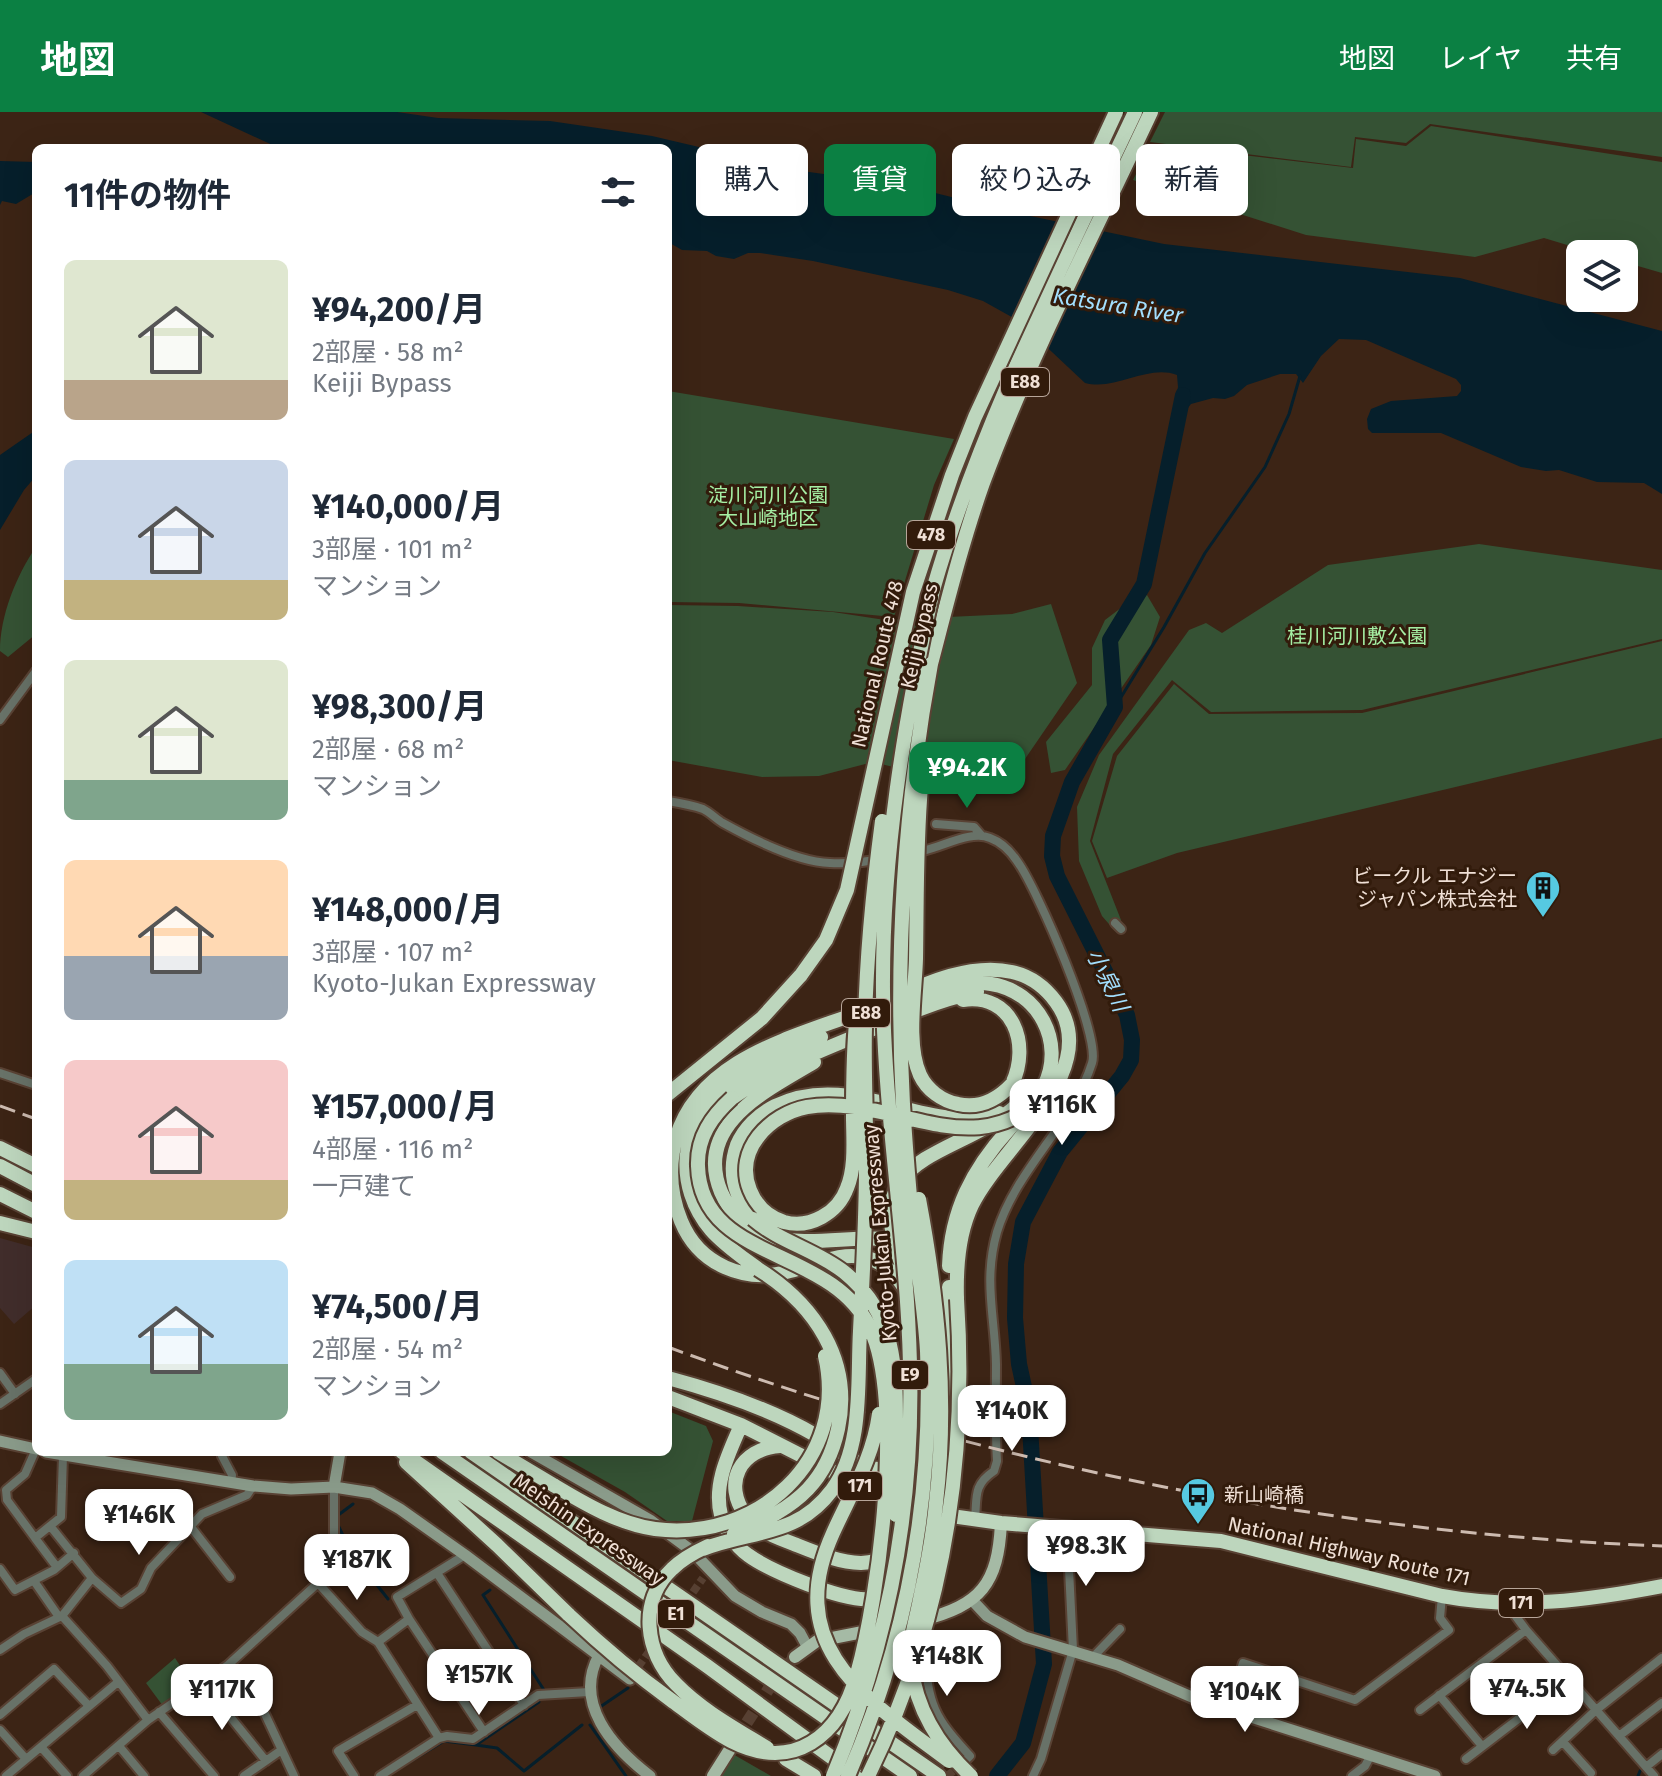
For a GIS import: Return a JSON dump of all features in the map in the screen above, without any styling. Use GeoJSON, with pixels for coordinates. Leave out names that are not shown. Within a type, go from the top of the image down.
{"type":"FeatureCollection","features":[{"type":"Feature","properties":{"kind":"highway","name":"National Route 478"},"geometry":{"type":"LineString","coordinates":[[672,1091],[762,1018],[801,975],[826,940],[847,890],[910,605],[952,475],[975,417],[1116,112]]}},
{"type":"Feature","properties":{"kind":"highway","name":"Keiji Bypass"},"geometry":{"type":"LineString","coordinates":[[899,1108],[883,979],[890,835],[902,743],[933,590],[968,478],[991,422],[1135,112]]}},
{"type":"Feature","properties":{"kind":"highway","name":"Keiji Bypass"},"geometry":{"type":"LineString","coordinates":[[899,1108],[903,889],[913,778],[931,664],[963,544],[994,455],[1032,365],[1151,112]]}},
{"type":"Feature","properties":{"kind":"highway","name":"E88"},"geometry":{"type":"LineString","coordinates":[[703,1549],[775,1531],[801,1519],[827,1497],[845,1467],[851,1446],[856,1407],[866,1144],[865,1045],[870,933],[878,850],[895,742],[919,636],[933,590]]}},
{"type":"Feature","properties":{"kind":"highway"},"geometry":{"type":"LineString","coordinates":[[931,664],[920,795],[914,1055],[925,1083],[938,1096],[967,1106],[996,1098],[1012,1084],[1021,1058],[1021,1046],[1012,1022],[993,1005],[982,1001],[969,999],[935,1004]]}},
{"type":"Feature","properties":{"kind":"highway"},"geometry":{"type":"LineString","coordinates":[[870,933],[853,1055],[853,1097],[853,1110],[853,1138],[847,1188],[835,1208],[815,1221],[782,1221],[763,1210],[750,1193],[746,1162],[760,1133],[788,1113],[832,1105],[845,1106],[858,1108],[871,1110],[938,1126],[976,1127],[1001,1122],[1025,1112],[1054,1089]]}},
{"type":"Feature","properties":{"kind":"highway"},"geometry":{"type":"LineString","coordinates":[[870,1776],[915,1666],[945,1550],[959,1432],[957,1280],[962,1235],[977,1195],[1054,1089],[1065,1067],[1069,1031],[1058,1004],[1035,982],[1009,971],[994,969],[959,974],[746,1058],[705,1087],[686,1112],[672,1156],[674,1199],[687,1233],[711,1260],[731,1271],[751,1275],[791,1271],[848,1256],[872,1260],[897,1278],[921,1319]]}},
{"type":"Feature","properties":{"kind":"highway"},"geometry":{"type":"LineString","coordinates":[[780,1056],[921,997],[973,983],[989,983],[1016,992],[1034,1005],[1043,1018],[1051,1042],[1052,1059],[1044,1086],[982,1160],[965,1189],[956,1215],[950,1244],[950,1395],[943,1489]]}},
{"type":"Feature","properties":{"kind":"highway"},"geometry":{"type":"LineString","coordinates":[[814,1776],[696,1702],[673,1682],[656,1656],[649,1630],[654,1594],[670,1570],[800,1498],[827,1463],[840,1420],[838,1368],[826,1336],[794,1295],[731,1249],[711,1230],[695,1205],[686,1175],[686,1150],[697,1120],[711,1100],[863,1033],[935,1004],[979,992],[1006,997],[1024,1010],[1037,1027],[1043,1058],[1038,1079],[1024,1099],[998,1120],[921,1161],[895,1189],[889,1210],[890,1225],[921,1319],[929,1356],[929,1399],[919,1491]]}},
{"type":"Feature","properties":{"kind":"highway"},"geometry":{"type":"LineString","coordinates":[[404,1456],[569,1615],[659,1692],[731,1741],[757,1751],[785,1753],[810,1745],[828,1730],[844,1709],[861,1659],[881,1533],[885,1451],[884,1387],[880,1357],[869,1327],[854,1303],[830,1281],[735,1233],[715,1215],[699,1178],[698,1164],[701,1141],[730,1092],[780,1056],[849,1016]]}},
{"type":"Feature","properties":{"kind":"highway"},"geometry":{"type":"LineString","coordinates":[[863,1033],[745,1106],[727,1125],[721,1137],[716,1174],[729,1207],[745,1224],[767,1236],[801,1240],[886,1239],[914,1250],[929,1268],[942,1293],[949,1327]]}},
{"type":"Feature","properties":{"kind":"highway"},"geometry":{"type":"LineString","coordinates":[[880,1639],[895,1524],[896,1382],[889,1338],[880,1316],[855,1283],[834,1265],[762,1226],[745,1208],[733,1183],[734,1155],[739,1141],[753,1121],[780,1104],[814,1094],[849,1095],[944,1118],[965,1119],[995,1115],[1024,1099]]}},
{"type":"Feature","properties":{"kind":"highway"},"geometry":{"type":"LineString","coordinates":[[899,1108],[935,1295],[942,1396],[936,1505],[912,1632],[911,1666],[918,1696],[931,1726],[946,1750],[970,1776]]}},
{"type":"Feature","properties":{"kind":"highway","name":"Kyoto-Jukan Expressway"},"geometry":{"type":"LineString","coordinates":[[833,1776],[857,1717],[880,1639],[899,1552],[910,1445],[899,1108]]}},
{"type":"Feature","properties":{"kind":"highway","name":"Kyoto-Jukan Expressway"},"geometry":{"type":"LineString","coordinates":[[848,1776],[874,1711],[901,1624],[914,1567],[926,1475],[927,1349],[899,1108]]}},
{"type":"Feature","properties":{"kind":"highway"},"geometry":{"type":"LineString","coordinates":[[0,1148],[32,1164]]}},
{"type":"Feature","properties":{"kind":"highway"},"geometry":{"type":"LineString","coordinates":[[0,1166],[32,1183]]}},
{"type":"Feature","properties":{"kind":"highway"},"geometry":{"type":"LineString","coordinates":[[0,1194],[32,1210]]}},
{"type":"Feature","properties":{"kind":"highway"},"geometry":{"type":"LineString","coordinates":[[0,1223],[32,1231]]}},
{"type":"Feature","properties":{"kind":"highway"},"geometry":{"type":"LineString","coordinates":[[505,1456],[619,1519],[652,1528],[685,1530],[717,1524],[748,1513],[774,1497],[797,1477],[814,1453],[825,1427],[830,1398],[828,1368],[813,1324],[791,1297],[758,1269]]}},
{"type":"Feature","properties":{"kind":"highway"},"geometry":{"type":"LineString","coordinates":[[869,1327],[879,1378],[878,1424],[865,1468],[821,1564],[817,1603],[821,1629],[839,1668],[859,1690],[970,1776]]}},
{"type":"Feature","properties":{"kind":"highway"},"geometry":{"type":"LineString","coordinates":[[672,1379],[719,1392],[787,1420],[859,1463],[875,1469],[900,1465],[915,1450],[929,1399]]}},
{"type":"Feature","properties":{"kind":"highway","name":"National Highway Route 171"},"geometry":{"type":"LineString","coordinates":[[672,1399],[741,1425],[880,1494],[944,1515],[1008,1524],[1221,1541],[1442,1596],[1506,1603],[1563,1602],[1662,1586]]}},
{"type":"Feature","properties":{"kind":"highway"},"geometry":{"type":"LineString","coordinates":[[741,1425],[723,1470],[719,1502],[728,1532],[737,1545],[763,1564],[843,1597],[870,1599],[901,1589],[913,1581],[930,1560],[937,1532]]}},
{"type":"Feature","properties":{"kind":"highway"},"geometry":{"type":"LineString","coordinates":[[780,1446],[757,1450],[742,1463],[738,1474],[736,1485],[740,1506],[744,1515],[760,1529],[837,1560],[860,1564],[884,1558],[896,1550],[912,1527]]}},
{"type":"Feature","properties":{"kind":"highway","name":"E1"},"geometry":{"type":"LineString","coordinates":[[406,1456],[870,1776]]}},
{"type":"Feature","properties":{"kind":"highway","name":"Meishin Expressway"},"geometry":{"type":"LineString","coordinates":[[448,1456],[910,1776]]}},
{"type":"Feature","properties":{"kind":"highway","name":"Meishin Expressway"},"geometry":{"type":"LineString","coordinates":[[477,1456],[939,1776]]}},
{"type":"Feature","properties":{"kind":"highway","name":"E1"},"geometry":{"type":"LineString","coordinates":[[707,1666],[857,1776]]}},
{"type":"Feature","properties":{"kind":"main road"},"geometry":{"type":"LineString","coordinates":[[0,1441],[32,1448]]}},
{"type":"Feature","properties":{"kind":"main road"},"geometry":{"type":"LineString","coordinates":[[63,1456],[106,1456],[253,1486],[291,1489],[334,1487],[372,1493],[465,1555],[630,1679]]}},
{"type":"Feature","properties":{"kind":"main road"},"geometry":{"type":"LineString","coordinates":[[334,1487],[339,1456]]}},
{"type":"Feature","properties":{"kind":"main road"},"geometry":{"type":"LineString","coordinates":[[538,1456],[679,1540],[706,1574],[762,1612],[791,1624],[807,1646]]}},
{"type":"Feature","properties":{"kind":"main road"},"geometry":{"type":"LineString","coordinates":[[795,1657],[807,1646],[828,1638],[949,1614],[972,1600],[985,1589],[993,1576],[1008,1524]]}},
{"type":"Feature","properties":{"kind":"main road"},"geometry":{"type":"LineString","coordinates":[[972,1600],[987,1616],[1033,1640],[1093,1657],[1229,1710],[1435,1776]]}},
{"type":"Feature","properties":{"kind":"main road"},"geometry":{"type":"LineString","coordinates":[[599,1655],[591,1669],[589,1692],[592,1708],[616,1743],[650,1776]]}},
{"type":"Feature","properties":{"kind":"main road"},"geometry":{"type":"LineString","coordinates":[[713,1776],[737,1738]]}},
{"type":"Feature","properties":{"kind":"street"},"geometry":{"type":"LineString","coordinates":[[0,720],[32,676]]}},
{"type":"Feature","properties":{"kind":"street"},"geometry":{"type":"LineString","coordinates":[[672,802],[699,805],[729,826],[803,859],[818,862],[865,860],[927,850],[981,835],[993,838],[1011,854],[1032,886],[1052,929],[1094,1048],[1093,1061],[1079,1094],[1019,1183],[997,1232],[989,1299],[996,1363],[997,1461],[994,1471],[982,1479],[977,1488],[975,1520]]}},
{"type":"Feature","properties":{"kind":"street"},"geometry":{"type":"LineString","coordinates":[[936,824],[974,827],[981,835]]}},
{"type":"Feature","properties":{"kind":"street"},"geometry":{"type":"LineString","coordinates":[[0,1073],[32,1084]]}},
{"type":"Feature","properties":{"kind":"street"},"geometry":{"type":"LineString","coordinates":[[0,1373],[15,1394]]}},
{"type":"Feature","properties":{"kind":"street"},"geometry":{"type":"LineString","coordinates":[[0,1404],[32,1382]]}},
{"type":"Feature","properties":{"kind":"street"},"geometry":{"type":"LineString","coordinates":[[33,1456],[25,1474],[6,1490],[3,1502],[56,1566]]}},
{"type":"Feature","properties":{"kind":"street"},"geometry":{"type":"LineString","coordinates":[[35,1538],[61,1517],[63,1456]]}},
{"type":"Feature","properties":{"kind":"street"},"geometry":{"type":"LineString","coordinates":[[222,1456],[232,1475],[231,1483]]}},
{"type":"Feature","properties":{"kind":"street"},"geometry":{"type":"LineString","coordinates":[[51,1527],[92,1578],[121,1603],[141,1589],[151,1568],[202,1514],[247,1495],[253,1486]]}},
{"type":"Feature","properties":{"kind":"street"},"geometry":{"type":"LineString","coordinates":[[83,1776],[148,1720],[228,1665],[318,1583],[332,1565],[334,1555],[334,1487]]}},
{"type":"Feature","properties":{"kind":"street"},"geometry":{"type":"LineString","coordinates":[[191,1527],[230,1577]]}},
{"type":"Feature","properties":{"kind":"street"},"geometry":{"type":"LineString","coordinates":[[1033,1776],[1041,1759],[1070,1649],[1064,1528]]}},
{"type":"Feature","properties":{"kind":"street"},"geometry":{"type":"LineString","coordinates":[[0,1569],[15,1590],[34,1581],[74,1553]]}},
{"type":"Feature","properties":{"kind":"street"},"geometry":{"type":"LineString","coordinates":[[465,1555],[397,1597],[484,1732]]}},
{"type":"Feature","properties":{"kind":"street"},"geometry":{"type":"LineString","coordinates":[[437,1573],[524,1705]]}},
{"type":"Feature","properties":{"kind":"street"},"geometry":{"type":"LineString","coordinates":[[0,1650],[60,1617],[92,1578]]}},
{"type":"Feature","properties":{"kind":"street"},"geometry":{"type":"LineString","coordinates":[[34,1581],[60,1617],[99,1657],[148,1720]]}},
{"type":"Feature","properties":{"kind":"street"},"geometry":{"type":"LineString","coordinates":[[318,1583],[362,1632],[378,1642],[439,1738]]}},
{"type":"Feature","properties":{"kind":"street"},"geometry":{"type":"LineString","coordinates":[[1229,1710],[1243,1663],[1355,1700],[1449,1630],[1440,1618],[1442,1596]]}},
{"type":"Feature","properties":{"kind":"street"},"geometry":{"type":"LineString","coordinates":[[1506,1603],[1654,1776]]}},
{"type":"Feature","properties":{"kind":"street"},"geometry":{"type":"LineString","coordinates":[[378,1642],[409,1619]]}},
{"type":"Feature","properties":{"kind":"street"},"geometry":{"type":"LineString","coordinates":[[899,1626],[910,1646],[925,1652],[932,1705],[937,1718],[970,1756],[965,1761]]}},
{"type":"Feature","properties":{"kind":"street"},"geometry":{"type":"LineString","coordinates":[[1093,1657],[1120,1629]]}},
{"type":"Feature","properties":{"kind":"street"},"geometry":{"type":"LineString","coordinates":[[1420,1710],[1526,1630]]}},
{"type":"Feature","properties":{"kind":"street"},"geometry":{"type":"LineString","coordinates":[[1553,1750],[1596,1710],[1662,1658]]}},
{"type":"Feature","properties":{"kind":"street"},"geometry":{"type":"LineString","coordinates":[[1482,1663],[1525,1712]]}},
{"type":"Feature","properties":{"kind":"street"},"geometry":{"type":"LineString","coordinates":[[228,1665],[265,1714],[294,1776]]}},
{"type":"Feature","properties":{"kind":"street"},"geometry":{"type":"LineString","coordinates":[[630,1679],[638,1667]]}},
{"type":"Feature","properties":{"kind":"street"},"geometry":{"type":"LineString","coordinates":[[0,1715],[54,1669],[89,1706]]}},
{"type":"Feature","properties":{"kind":"street"},"geometry":{"type":"LineString","coordinates":[[1466,1759],[1569,1680]]}},
{"type":"Feature","properties":{"kind":"street"},"geometry":{"type":"LineString","coordinates":[[6,1776],[118,1682]]}},
{"type":"Feature","properties":{"kind":"street"},"geometry":{"type":"LineString","coordinates":[[202,1682],[266,1761]]}},
{"type":"Feature","properties":{"kind":"street"},"geometry":{"type":"LineString","coordinates":[[380,1776],[439,1738],[473,1739],[538,1695],[589,1692]]}},
{"type":"Feature","properties":{"kind":"street"},"geometry":{"type":"LineString","coordinates":[[1439,1695],[1482,1746]]}},
{"type":"Feature","properties":{"kind":"street"},"geometry":{"type":"LineString","coordinates":[[1619,1736],[1662,1703]]}},
{"type":"Feature","properties":{"kind":"street"},"geometry":{"type":"LineString","coordinates":[[354,1776],[338,1751],[417,1705]]}},
{"type":"Feature","properties":{"kind":"street"},"geometry":{"type":"LineString","coordinates":[[159,1712],[214,1776]]}},
{"type":"Feature","properties":{"kind":"street"},"geometry":{"type":"LineString","coordinates":[[0,1730],[26,1759]]}},
{"type":"Feature","properties":{"kind":"street"},"geometry":{"type":"LineString","coordinates":[[1563,1742],[1591,1773]]}},
{"type":"Feature","properties":{"kind":"street"},"geometry":{"type":"LineString","coordinates":[[119,1746],[144,1776]]}},
{"type":"Feature","properties":{"kind":"street"},"geometry":{"type":"LineString","coordinates":[[41,1747],[67,1776]]}},
{"type":"Feature","properties":{"kind":"street"},"geometry":{"type":"LineString","coordinates":[[244,1776],[280,1751]]}},
{"type":"Feature","properties":{"kind":"street"},"geometry":{"type":"LineString","coordinates":[[1646,1767],[1662,1754]]}},
{"type":"Feature","properties":{"kind":"street"},"geometry":{"type":"LineString","coordinates":[[1352,1776],[1365,1766],[1371,1755]]}},
{"type":"Feature","properties":{"kind":"shaded area"},"geometry":{"type":"Polygon","coordinates":[[[0,1238],[32,1247],[32,1308],[14,1324],[0,1308],[0,1238]]]}},
{"type":"Feature","properties":{"kind":"green space"},"geometry":{"type":"Polygon","coordinates":[[[1165,112],[1662,112],[1662,157],[1430,124],[1406,143],[1355,137],[1351,167],[1248,154],[1248,144],[1150,142],[1165,112]]]}},
{"type":"Feature","properties":{"kind":"green space"},"geometry":{"type":"Polygon","coordinates":[[[1431,126],[1662,162],[1662,273],[1638,266],[1638,240],[1566,240],[1566,245],[1544,238],[1475,257],[1306,235],[1246,216],[1248,156],[1353,168],[1356,139],[1406,146],[1431,126]]]}},
{"type":"Feature","properties":{"kind":"green space","name":"淀川河川公園 大山崎地区"},"geometry":{"type":"Polygon","coordinates":[[[672,392],[954,439],[934,485],[894,617],[739,603],[672,602],[672,392]]]}},
{"type":"Feature","properties":{"kind":"green space","name":"桂川河川敷公園"},"geometry":{"type":"Polygon","coordinates":[[[1479,544],[1662,570],[1662,639],[1362,710],[1211,712],[1172,680],[1113,754],[1090,841],[1121,920],[1115,931],[1102,916],[1079,861],[1077,807],[1099,755],[1189,630],[1206,623],[1222,633],[1328,565],[1479,544]]]}},
{"type":"Feature","properties":{"kind":"green space"},"geometry":{"type":"Polygon","coordinates":[[[32,554],[32,637],[8,657],[0,651],[1,638],[6,610],[32,554]]]}},
{"type":"Feature","properties":{"kind":"green space"},"geometry":{"type":"Polygon","coordinates":[[[1147,595],[1160,617],[1151,645],[1065,770],[1051,773],[1046,742],[1092,685],[1092,648],[1105,620],[1130,601],[1147,595]]]}},
{"type":"Feature","properties":{"kind":"green space"},"geometry":{"type":"Polygon","coordinates":[[[1051,604],[1077,683],[1025,759],[986,779],[954,782],[873,762],[819,776],[762,777],[672,761],[672,605],[833,612],[885,620],[1012,614],[1051,604]]]}},
{"type":"Feature","properties":{"kind":"green space"},"geometry":{"type":"Polygon","coordinates":[[[1662,641],[1662,738],[1177,853],[1107,878],[1092,841],[1117,756],[1174,684],[1209,714],[1362,713],[1662,641]]]}},
{"type":"Feature","properties":{"kind":"green space"},"geometry":{"type":"Polygon","coordinates":[[[672,1413],[706,1426],[713,1441],[692,1521],[667,1521],[625,1492],[561,1456],[672,1456],[672,1413]]]}},
{"type":"Feature","properties":{"kind":"green space"},"geometry":{"type":"Polygon","coordinates":[[[175,1658],[193,1685],[163,1706],[146,1683],[175,1658]]]}},
{"type":"Feature","properties":{"kind":"green space"},"geometry":{"type":"Polygon","coordinates":[[[731,1753],[771,1776],[721,1776],[731,1753]]]}},
{"type":"Feature","properties":{"kind":"water","name":"Katsura River"},"geometry":{"type":"Polygon","coordinates":[[[201,112],[397,112],[438,118],[550,121],[652,136],[696,146],[696,216],[808,216],[808,172],[824,174],[824,216],[936,216],[936,193],[952,197],[952,216],[1030,216],[1164,244],[1460,278],[1566,306],[1566,312],[1590,312],[1662,331],[1662,494],[1644,483],[1597,482],[1559,470],[1521,467],[1441,433],[1372,433],[1368,429],[1367,419],[1371,409],[1391,401],[1457,396],[1461,385],[1456,379],[1366,340],[1339,339],[1321,356],[1303,383],[1296,374],[1280,374],[1247,385],[1234,396],[1191,404],[1183,414],[1173,411],[1177,375],[1154,373],[1109,384],[1085,383],[1019,321],[983,301],[948,290],[813,261],[760,253],[748,253],[734,259],[707,251],[682,250],[672,244],[672,144],[270,144],[201,112]]]}},
{"type":"Feature","properties":{"kind":"water"},"geometry":{"type":"Polygon","coordinates":[[[0,161],[32,162],[32,194],[16,204],[2,201],[0,205],[0,161]]]}},
{"type":"Feature","properties":{"kind":"water"},"geometry":{"type":"Polygon","coordinates":[[[32,433],[32,481],[0,530],[0,455],[32,433]]]}},
{"type":"Feature","properties":{"kind":"waterway"},"geometry":{"type":"LineString","coordinates":[[1115,707],[1205,553],[1265,467],[1289,414],[1300,376]]}},
{"type":"Feature","properties":{"kind":"waterway","name":"小泉川"},"geometry":{"type":"LineString","coordinates":[[997,1776],[1023,1743],[1044,1664],[1029,1410],[1019,1364],[1015,1318],[1016,1264],[1023,1222],[1060,1152],[1122,1076],[1131,1060],[1132,1040],[1127,1015],[1057,876],[1052,856],[1053,836],[1072,782],[1115,707],[1110,640],[1144,584],[1183,395]]}},
{"type":"Feature","properties":{"kind":"waterway"},"geometry":{"type":"LineString","coordinates":[[337,1516],[353,1504]]}},
{"type":"Feature","properties":{"kind":"waterway"},"geometry":{"type":"LineString","coordinates":[[337,1523],[351,1552],[388,1599]]}},
{"type":"Feature","properties":{"kind":"waterway"},"geometry":{"type":"LineString","coordinates":[[490,1590],[483,1595],[544,1690]]}},
{"type":"Feature","properties":{"kind":"waterway"},"geometry":{"type":"LineString","coordinates":[[600,1707],[628,1688]]}},
{"type":"Feature","properties":{"kind":"waterway"},"geometry":{"type":"LineString","coordinates":[[403,1766],[444,1741],[476,1745],[539,1702]]}},
{"type":"Feature","properties":{"kind":"waterway"},"geometry":{"type":"LineString","coordinates":[[476,1745],[497,1748],[524,1771],[582,1725]]}},
{"type":"Feature","properties":{"kind":"waterway"},"geometry":{"type":"LineString","coordinates":[[590,1725],[626,1776]]}},
{"type":"Feature","properties":{"kind":"waterway"},"geometry":{"type":"LineString","coordinates":[[1638,1776],[1640,1771]]}},
{"type":"Feature","properties":{"kind":"tunnel"},"geometry":{"type":"LineString","coordinates":[[686,1602],[703,1578]]}},
{"type":"Feature","properties":{"kind":"tunnel"},"geometry":{"type":"LineString","coordinates":[[638,1667],[677,1613]]}},
{"type":"Feature","properties":{"kind":"tunnel"},"geometry":{"type":"LineString","coordinates":[[737,1738],[775,1679],[795,1657]]}},
{"type":"Feature","properties":{"kind":"tunnel"},"geometry":{"type":"LineString","coordinates":[[947,1776],[962,1764]]}},
{"type":"Feature","properties":{"kind":"railway"},"geometry":{"type":"LineString","coordinates":[[0,1106],[32,1118]]}},
{"type":"Feature","properties":{"kind":"railway"},"geometry":{"type":"LineString","coordinates":[[672,1348],[787,1389],[909,1426],[1157,1486],[1410,1526],[1536,1539],[1662,1546]]}},
{"type":"Feature","properties":{"kind":"place","name":"ビークル エナジー ジャパン株式会社"},"geometry":{"type":"Point","coordinates":[1543,919]}},
{"type":"Feature","properties":{"kind":"place","name":"新山崎橋"},"geometry":{"type":"Point","coordinates":[1198,1526]}}]}
